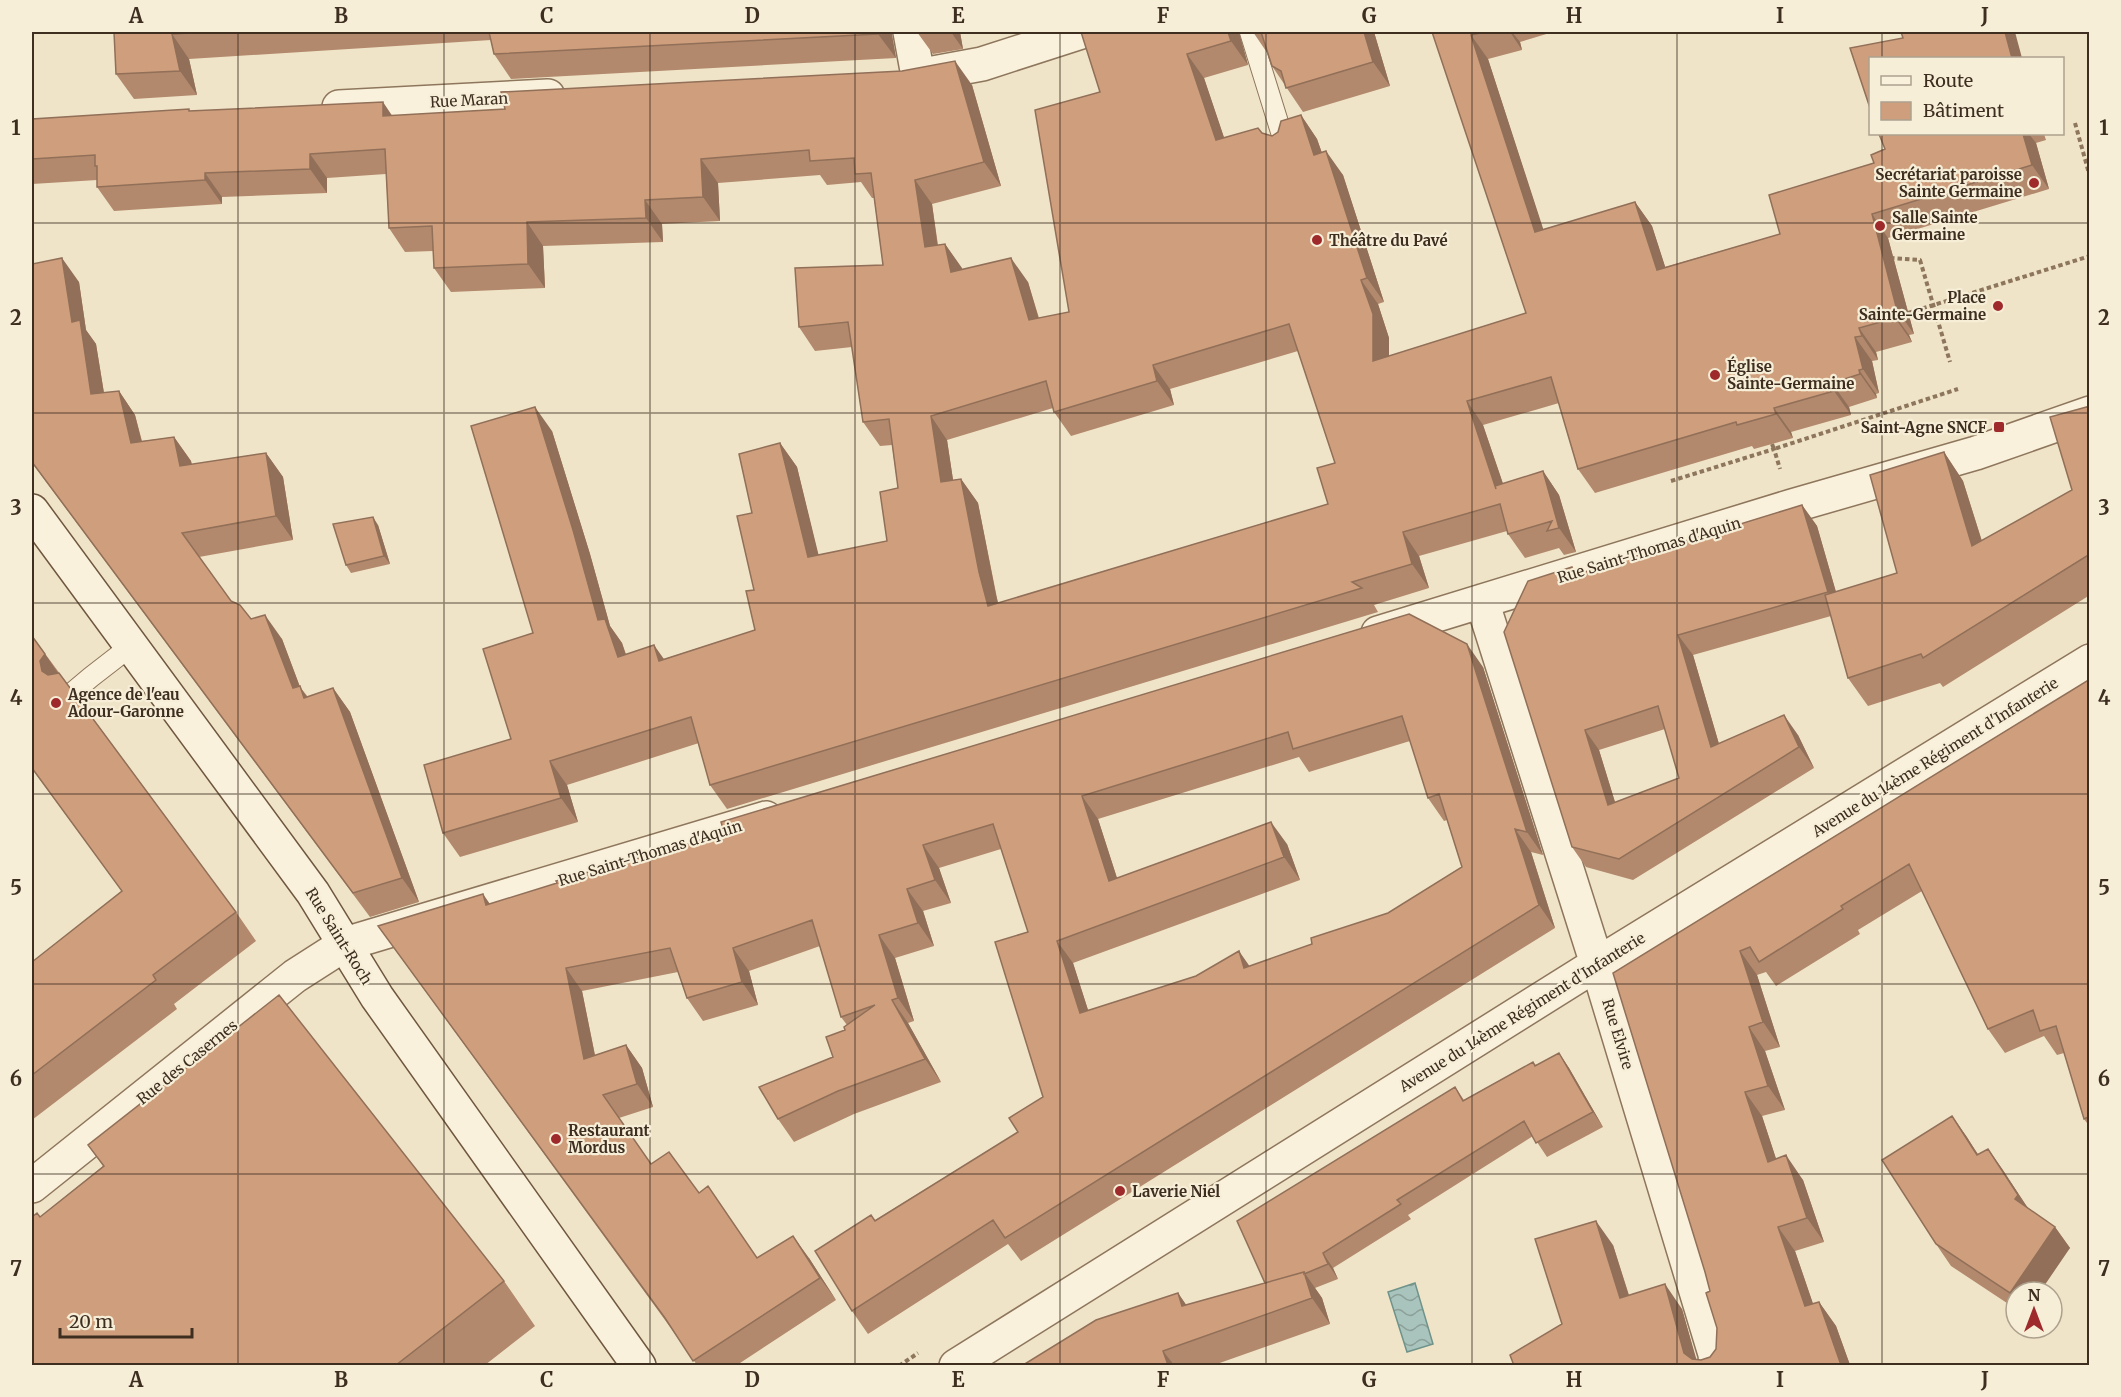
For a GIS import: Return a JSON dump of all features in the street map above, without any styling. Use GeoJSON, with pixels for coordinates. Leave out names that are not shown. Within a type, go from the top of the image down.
{"type":"FeatureCollection","features":[{"type":"Feature","properties":{"kind":"street"},"geometry":{"type":"LineString","coordinates":[[910,32],[918,76]]}},
{"type":"Feature","properties":{"kind":"street"},"geometry":{"type":"LineString","coordinates":[[883,78],[918,76],[982,64],[1081,32]]}},
{"type":"Feature","properties":{"kind":"street","name":"Rue Maran"},"geometry":{"type":"LineString","coordinates":[[315,108],[575,94]]}},
{"type":"Feature","properties":{"kind":"street","name":"Rue Saint-Thomas d'Aquin"},"geometry":{"type":"LineString","coordinates":[[1347,642],[1976,453],[2090,413]]}},
{"type":"Feature","properties":{"kind":"street","name":"Rue Saint-Roch"},"geometry":{"type":"LineString","coordinates":[[32,512],[313,893],[378,997],[639,1365]]}},
{"type":"Feature","properties":{"kind":"street","name":"Rue Elvire"},"geometry":{"type":"LineString","coordinates":[[1482,601],[1597,964],[1715,1354],[1716,1365]]}},
{"type":"Feature","properties":{"kind":"street","name":"Avenue du 14ème Régiment d'Infanterie"},"geometry":{"type":"LineString","coordinates":[[956,1365],[1597,964],[2090,662]]}},
{"type":"Feature","properties":{"kind":"street","name":"Rue Saint-Thomas d'Aquin"},"geometry":{"type":"LineString","coordinates":[[345,944],[797,808]]}},
{"type":"Feature","properties":{"kind":"street","name":"Rue des Casernes"},"geometry":{"type":"LineString","coordinates":[[32,1186],[295,976],[345,944]]}},
{"type":"Feature","properties":{"kind":"lane"},"geometry":{"type":"LineString","coordinates":[[1250,32],[1286,148]]}},
{"type":"Feature","properties":{"kind":"lane"},"geometry":{"type":"LineString","coordinates":[[72,693],[131,646]]}},
{"type":"Feature","properties":{"kind":"path"},"geometry":{"type":"LineString","coordinates":[[2075,123],[2090,177]]}},
{"type":"Feature","properties":{"kind":"path"},"geometry":{"type":"LineString","coordinates":[[1908,313],[2090,256]]}},
{"type":"Feature","properties":{"kind":"path"},"geometry":{"type":"LineString","coordinates":[[1887,258],[1920,260],[1950,362]]}},
{"type":"Feature","properties":{"kind":"path"},"geometry":{"type":"LineString","coordinates":[[1671,481],[1773,446],[1958,389]]}},
{"type":"Feature","properties":{"kind":"path"},"geometry":{"type":"LineString","coordinates":[[1773,446],[1778,461]]}},
{"type":"Feature","properties":{"kind":"water"},"geometry":{"type":"Polygon","coordinates":[[[1415,1283],[1433,1344],[1407,1352],[1388,1292],[1415,1283]]]}},
{"type":"Feature","properties":{"kind":"building"},"geometry":{"type":"Polygon","coordinates":[[[114,32],[208,32],[172,34],[180,71],[116,74],[114,32]]]}},
{"type":"Feature","properties":{"kind":"building"},"geometry":{"type":"Polygon","coordinates":[[[489,32],[878,32],[878,34],[494,54],[489,32]]]}},
{"type":"Feature","properties":{"kind":"building"},"geometry":{"type":"Polygon","coordinates":[[[1081,32],[1228,32],[1231,41],[1187,54],[1216,140],[1258,128],[1262,133],[1272,136],[1278,132],[1281,121],[1301,115],[1314,155],[1326,151],[1367,278],[1361,280],[1373,314],[1373,361],[1526,313],[1432,32],[1485,32],[1471,35],[1535,232],[1635,202],[1657,270],[1780,234],[1769,195],[1874,163],[1871,155],[1885,149],[1879,135],[2023,135],[2032,165],[1872,214],[1897,310],[1892,311],[1895,318],[1859,328],[1862,336],[1855,337],[1863,369],[1859,370],[1860,374],[1832,383],[1834,391],[1774,408],[1776,414],[1737,425],[1736,422],[1578,469],[1551,377],[1467,401],[1495,486],[1543,471],[1559,528],[1547,531],[1552,521],[1508,534],[1500,504],[1403,532],[1412,564],[1352,582],[1362,588],[710,785],[691,717],[550,761],[561,798],[443,833],[424,765],[511,739],[483,649],[533,633],[471,426],[535,407],[598,620],[605,619],[618,657],[654,645],[659,661],[755,630],[746,591],[754,590],[737,516],[752,513],[739,454],[780,443],[808,557],[887,541],[880,492],[898,488],[889,419],[863,422],[848,322],[799,327],[795,268],[883,265],[871,173],[855,174],[854,158],[810,161],[809,150],[701,159],[703,197],[645,200],[646,218],[527,222],[528,264],[434,268],[432,226],[389,228],[385,149],[310,154],[310,169],[205,173],[205,180],[97,187],[95,155],[32,159],[32,119],[189,109],[189,111],[383,102],[383,116],[505,109],[501,92],[902,71],[955,61],[984,162],[915,180],[925,247],[945,244],[951,272],[1011,258],[1029,320],[1069,312],[1035,110],[1100,92],[1081,32]],[[1289,324],[1153,365],[1157,381],[1054,412],[1046,381],[931,416],[941,482],[961,479],[988,606],[1328,504],[1317,468],[1335,463],[1289,324]]]}},
{"type":"Feature","properties":{"kind":"building"},"geometry":{"type":"Polygon","coordinates":[[[1261,32],[1364,32],[1373,62],[1286,88],[1281,71],[1272,66],[1261,32]]]}},
{"type":"Feature","properties":{"kind":"building"},"geometry":{"type":"Polygon","coordinates":[[[1901,32],[2005,32],[2012,57],[1869,57],[1869,105],[1850,48],[1903,38],[1901,32]]]}},
{"type":"Feature","properties":{"kind":"building"},"geometry":{"type":"Polygon","coordinates":[[[62,258],[72,322],[80,320],[91,394],[119,391],[131,443],[174,437],[180,466],[266,453],[276,516],[182,533],[231,601],[240,605],[251,619],[265,615],[293,688],[300,686],[304,698],[333,688],[402,878],[353,893],[32,462],[32,264],[62,258]]]}},
{"type":"Feature","properties":{"kind":"building"},"geometry":{"type":"Polygon","coordinates":[[[2090,406],[2090,554],[1923,658],[1921,654],[1848,678],[1825,595],[1897,573],[1870,475],[1944,452],[1972,546],[2072,490],[2050,417],[2090,406]]]}},
{"type":"Feature","properties":{"kind":"building"},"geometry":{"type":"Polygon","coordinates":[[[1802,505],[1828,592],[1678,635],[1711,747],[1784,715],[1799,747],[1619,859],[1572,847],[1504,632],[1528,581],[1572,567],[1575,575],[1802,505]],[[1658,706],[1585,730],[1608,805],[1679,778],[1658,706]]]}},
{"type":"Feature","properties":{"kind":"building"},"geometry":{"type":"Polygon","coordinates":[[[373,517],[384,556],[346,565],[333,524],[373,517]]]}},
{"type":"Feature","properties":{"kind":"building"},"geometry":{"type":"Polygon","coordinates":[[[1409,614],[1467,644],[1527,832],[1515,829],[1539,905],[1005,1238],[993,1220],[852,1311],[815,1251],[871,1215],[875,1221],[1018,1132],[1009,1118],[1043,1097],[995,942],[1028,932],[993,824],[923,845],[935,880],[907,889],[918,923],[879,935],[898,998],[892,1000],[925,1059],[838,1091],[778,1119],[759,1087],[833,1057],[826,1037],[845,1030],[844,1027],[875,1005],[841,1017],[812,920],[733,948],[742,982],[687,998],[670,948],[566,968],[584,1059],[626,1045],[637,1084],[603,1095],[651,1164],[669,1152],[699,1193],[708,1186],[757,1258],[793,1236],[820,1278],[693,1361],[665,1318],[378,926],[483,894],[486,905],[557,883],[556,881],[682,846],[724,832],[721,822],[1409,614]],[[1402,716],[1293,749],[1288,732],[1082,796],[1109,881],[1271,822],[1284,857],[1057,941],[1080,1013],[1196,976],[1239,951],[1244,968],[1312,944],[1311,938],[1388,913],[1462,867],[1439,794],[1428,798],[1402,716]]]}},
{"type":"Feature","properties":{"kind":"building"},"geometry":{"type":"Polygon","coordinates":[[[32,636],[45,654],[40,661],[42,671],[48,675],[59,673],[236,912],[153,975],[156,980],[32,1075],[32,962],[122,891],[32,768],[32,636]]]}},
{"type":"Feature","properties":{"kind":"building"},"geometry":{"type":"Polygon","coordinates":[[[2090,679],[2090,1121],[2088,1117],[2084,1119],[2056,1026],[2040,1031],[2033,1010],[1988,1029],[1909,864],[1841,906],[1843,909],[1759,962],[1750,947],[1740,951],[1763,1022],[1749,1027],[1768,1086],[1745,1092],[1768,1162],[1786,1155],[1807,1218],[1778,1227],[1805,1306],[1819,1302],[1841,1365],[1510,1365],[1513,1363],[1510,1355],[1562,1324],[1535,1239],[1596,1221],[1620,1298],[1665,1284],[1684,1353],[1692,1359],[1701,1360],[1710,1357],[1716,1349],[1717,1328],[1706,1293],[1710,1291],[1705,1272],[1613,973],[2090,679]]]}},
{"type":"Feature","properties":{"kind":"building"},"geometry":{"type":"Polygon","coordinates":[[[279,995],[504,1281],[396,1365],[32,1365],[32,1217],[37,1213],[40,1217],[104,1166],[88,1145],[279,995]]]}},
{"type":"Feature","properties":{"kind":"building"},"geometry":{"type":"Polygon","coordinates":[[[1559,1053],[1593,1112],[1536,1143],[1524,1121],[1397,1200],[1401,1204],[1323,1253],[1328,1264],[1304,1274],[1304,1272],[1265,1283],[1237,1221],[1455,1087],[1463,1101],[1533,1062],[1535,1066],[1559,1053]]]}},
{"type":"Feature","properties":{"kind":"building"},"geometry":{"type":"Polygon","coordinates":[[[1952,1116],[1977,1155],[1988,1149],[2018,1195],[2015,1199],[2055,1227],[2019,1280],[2004,1280],[2004,1289],[1936,1244],[1882,1160],[1952,1116]]]}},
{"type":"Feature","properties":{"kind":"building"},"geometry":{"type":"Polygon","coordinates":[[[1304,1272],[1312,1298],[1163,1351],[1168,1365],[1023,1365],[1096,1320],[1178,1293],[1182,1306],[1304,1272]]]}},
{"type":"Feature","properties":{"kind":"place","name":"Secrétariat paroisse Sainte Germaine"},"geometry":{"type":"Point","coordinates":[2034,183]}},
{"type":"Feature","properties":{"kind":"place","name":"Salle Sainte Germaine"},"geometry":{"type":"Point","coordinates":[1880,226]}},
{"type":"Feature","properties":{"kind":"place","name":"Théâtre du Pavé"},"geometry":{"type":"Point","coordinates":[1317,240]}},
{"type":"Feature","properties":{"kind":"place","name":"Place Sainte-Germaine"},"geometry":{"type":"Point","coordinates":[1998,306]}},
{"type":"Feature","properties":{"kind":"place","name":"Église Sainte-Germaine"},"geometry":{"type":"Point","coordinates":[1715,375]}},
{"type":"Feature","properties":{"kind":"place","name":"Saint-Agne SNCF"},"geometry":{"type":"Point","coordinates":[1999,427]}},
{"type":"Feature","properties":{"kind":"place","name":"Agence de l'eau Adour-Garonne"},"geometry":{"type":"Point","coordinates":[56,703]}},
{"type":"Feature","properties":{"kind":"place","name":"Restaurant Mordus"},"geometry":{"type":"Point","coordinates":[556,1139]}},
{"type":"Feature","properties":{"kind":"place","name":"Laverie Niel"},"geometry":{"type":"Point","coordinates":[1120,1191]}}]}
